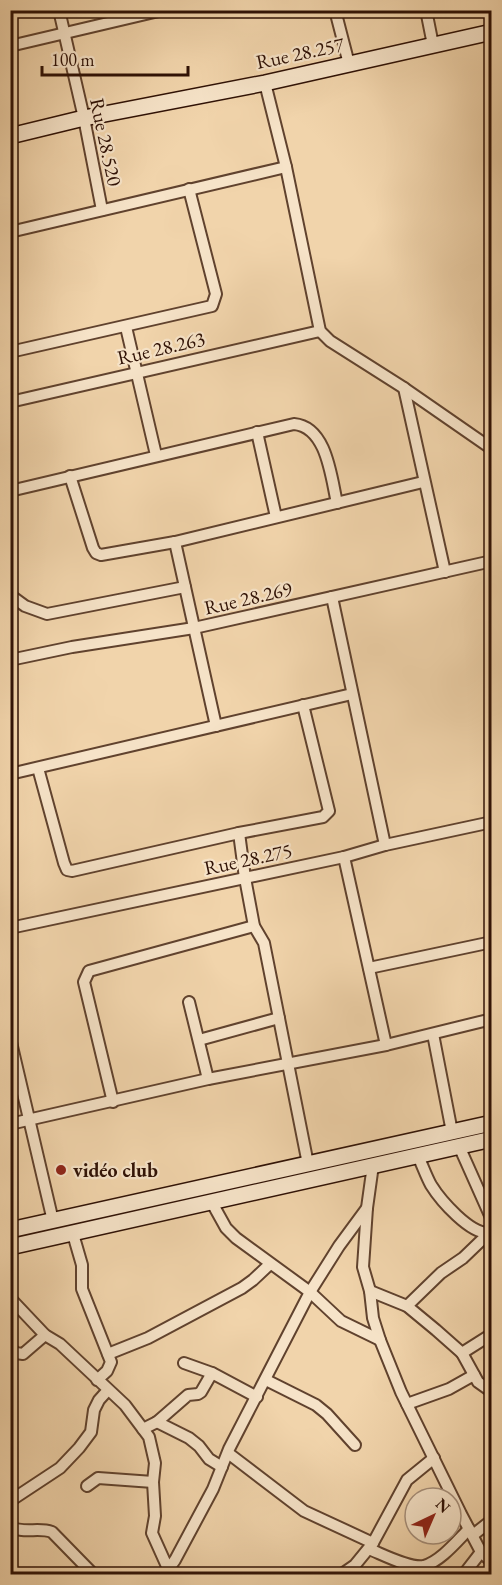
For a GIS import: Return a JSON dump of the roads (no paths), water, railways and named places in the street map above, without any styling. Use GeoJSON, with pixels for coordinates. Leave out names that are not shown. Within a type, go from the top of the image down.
{"type":"FeatureCollection","features":[{"type":"Feature","properties":{"kind":"main road","name":"Rue 28.257"},"geometry":{"type":"LineString","coordinates":[[10,136],[84,118],[265,83],[492,32]]}},
{"type":"Feature","properties":{"kind":"main road"},"geometry":{"type":"LineString","coordinates":[[10,1247],[417,1154],[492,1122]]}},
{"type":"Feature","properties":{"kind":"main road"},"geometry":{"type":"LineString","coordinates":[[10,1230],[308,1164],[455,1139],[492,1139]]}},
{"type":"Feature","properties":{"kind":"street","name":"Rue 28.520"},"geometry":{"type":"LineString","coordinates":[[59,10],[102,210]]}},
{"type":"Feature","properties":{"kind":"street"},"geometry":{"type":"LineString","coordinates":[[335,10],[349,64]]}},
{"type":"Feature","properties":{"kind":"street"},"geometry":{"type":"LineString","coordinates":[[426,10],[433,45]]}},
{"type":"Feature","properties":{"kind":"street"},"geometry":{"type":"LineString","coordinates":[[10,46],[157,11]]}},
{"type":"Feature","properties":{"kind":"street"},"geometry":{"type":"LineString","coordinates":[[265,83],[320,331],[330,341],[404,388],[492,449]]}},
{"type":"Feature","properties":{"kind":"street"},"geometry":{"type":"LineString","coordinates":[[10,232],[285,166]]}},
{"type":"Feature","properties":{"kind":"street"},"geometry":{"type":"LineString","coordinates":[[10,352],[212,306],[216,301],[216,294],[189,189]]}},
{"type":"Feature","properties":{"kind":"street"},"geometry":{"type":"LineString","coordinates":[[126,327],[156,455]]}},
{"type":"Feature","properties":{"kind":"street","name":"Rue 28.263"},"geometry":{"type":"LineString","coordinates":[[10,402],[320,331]]}},
{"type":"Feature","properties":{"kind":"street"},"geometry":{"type":"LineString","coordinates":[[404,388],[423,482],[445,572]]}},
{"type":"Feature","properties":{"kind":"street"},"geometry":{"type":"LineString","coordinates":[[10,490],[294,424],[301,425],[308,430],[323,445],[337,503]]}},
{"type":"Feature","properties":{"kind":"street"},"geometry":{"type":"LineString","coordinates":[[257,432],[276,517]]}},
{"type":"Feature","properties":{"kind":"street"},"geometry":{"type":"LineString","coordinates":[[70,476],[93,548],[96,554],[101,555],[175,542],[423,482]]}},
{"type":"Feature","properties":{"kind":"street"},"geometry":{"type":"LineString","coordinates":[[175,542],[216,726]]}},
{"type":"Feature","properties":{"kind":"street","name":"Rue 28.269"},"geometry":{"type":"LineString","coordinates":[[10,660],[72,647],[194,628],[492,561]]}},
{"type":"Feature","properties":{"kind":"street"},"geometry":{"type":"LineString","coordinates":[[10,595],[25,606],[47,614],[185,587]]}},
{"type":"Feature","properties":{"kind":"street"},"geometry":{"type":"LineString","coordinates":[[332,597],[385,846]]}},
{"type":"Feature","properties":{"kind":"street"},"geometry":{"type":"LineString","coordinates":[[10,774],[352,694]]}},
{"type":"Feature","properties":{"kind":"street"},"geometry":{"type":"LineString","coordinates":[[38,768],[67,870],[72,872],[239,833],[323,817],[329,811],[303,705]]}},
{"type":"Feature","properties":{"kind":"street","name":"Rue 28.275"},"geometry":{"type":"LineString","coordinates":[[10,928],[344,857],[492,822]]}},
{"type":"Feature","properties":{"kind":"street"},"geometry":{"type":"LineString","coordinates":[[239,833],[244,878],[254,926],[264,943],[308,1164]]}},
{"type":"Feature","properties":{"kind":"street"},"geometry":{"type":"LineString","coordinates":[[344,857],[386,1045]]}},
{"type":"Feature","properties":{"kind":"street"},"geometry":{"type":"LineString","coordinates":[[113,1102],[84,982],[89,971],[254,926]]}},
{"type":"Feature","properties":{"kind":"street"},"geometry":{"type":"LineString","coordinates":[[369,969],[492,942]]}},
{"type":"Feature","properties":{"kind":"street"},"geometry":{"type":"LineString","coordinates":[[189,1002],[208,1079]]}},
{"type":"Feature","properties":{"kind":"street"},"geometry":{"type":"LineString","coordinates":[[199,1040],[279,1018]]}},
{"type":"Feature","properties":{"kind":"street"},"geometry":{"type":"LineString","coordinates":[[10,1124],[208,1079],[386,1045],[492,1018]]}},
{"type":"Feature","properties":{"kind":"street"},"geometry":{"type":"LineString","coordinates":[[433,1034],[455,1139],[492,1220]]}},
{"type":"Feature","properties":{"kind":"street"},"geometry":{"type":"LineString","coordinates":[[10,1038],[53,1221]]}},
{"type":"Feature","properties":{"kind":"street"},"geometry":{"type":"LineString","coordinates":[[417,1154],[432,1185],[459,1218],[481,1233],[491,1232]]}},
{"type":"Feature","properties":{"kind":"street"},"geometry":{"type":"LineString","coordinates":[[373,1165],[363,1267],[370,1291],[373,1318],[407,1404],[481,1552],[492,1562]]}},
{"type":"Feature","properties":{"kind":"street"},"geometry":{"type":"LineString","coordinates":[[211,1201],[226,1228],[270,1264],[310,1292],[341,1321],[380,1340]]}},
{"type":"Feature","properties":{"kind":"street"},"geometry":{"type":"LineString","coordinates":[[170,1573],[291,1326],[346,1236],[367,1208]]}},
{"type":"Feature","properties":{"kind":"street"},"geometry":{"type":"LineString","coordinates":[[407,1306],[441,1273],[463,1258],[491,1232]]}},
{"type":"Feature","properties":{"kind":"street"},"geometry":{"type":"LineString","coordinates":[[74,1234],[82,1265],[82,1289],[111,1362],[97,1380]]}},
{"type":"Feature","properties":{"kind":"street"},"geometry":{"type":"LineString","coordinates":[[108,1354],[148,1338],[242,1288],[270,1264]]}},
{"type":"Feature","properties":{"kind":"street"},"geometry":{"type":"LineString","coordinates":[[370,1291],[407,1306],[462,1353],[478,1382],[492,1392]]}},
{"type":"Feature","properties":{"kind":"street"},"geometry":{"type":"LineString","coordinates":[[10,1298],[45,1335],[60,1344],[125,1405],[149,1437],[155,1463],[153,1538],[170,1573]]}},
{"type":"Feature","properties":{"kind":"street"},"geometry":{"type":"LineString","coordinates":[[462,1353],[492,1334]]}},
{"type":"Feature","properties":{"kind":"street"},"geometry":{"type":"LineString","coordinates":[[10,1348],[16,1353],[23,1354],[45,1335]]}},
{"type":"Feature","properties":{"kind":"street"},"geometry":{"type":"LineString","coordinates":[[184,1363],[212,1373],[256,1397]]}},
{"type":"Feature","properties":{"kind":"street"},"geometry":{"type":"LineString","coordinates":[[143,1429],[157,1422],[188,1395],[201,1392],[212,1373]]}},
{"type":"Feature","properties":{"kind":"street"},"geometry":{"type":"LineString","coordinates":[[407,1404],[449,1389],[474,1374]]}},
{"type":"Feature","properties":{"kind":"street"},"geometry":{"type":"LineString","coordinates":[[266,1380],[316,1405],[355,1445]]}},
{"type":"Feature","properties":{"kind":"street"},"geometry":{"type":"LineString","coordinates":[[10,1501],[60,1468],[80,1448],[91,1432],[94,1410],[108,1390]]}},
{"type":"Feature","properties":{"kind":"street"},"geometry":{"type":"LineString","coordinates":[[157,1422],[189,1438],[209,1459],[222,1467]]}},
{"type":"Feature","properties":{"kind":"street"},"geometry":{"type":"LineString","coordinates":[[228,1453],[304,1511],[411,1565],[424,1566],[471,1532],[492,1520]]}},
{"type":"Feature","properties":{"kind":"street"},"geometry":{"type":"LineString","coordinates":[[342,1575],[355,1565],[371,1546],[407,1480],[435,1458]]}},
{"type":"Feature","properties":{"kind":"street"},"geometry":{"type":"LineString","coordinates":[[87,1486],[98,1478],[153,1482]]}},
{"type":"Feature","properties":{"kind":"street"},"geometry":{"type":"LineString","coordinates":[[10,1527],[21,1531],[46,1530],[52,1532],[93,1575]]}},
{"type":"Feature","properties":{"kind":"street"},"geometry":{"type":"LineString","coordinates":[[464,1575],[481,1552]]}},
{"type":"Feature","properties":{"kind":"place","name":"vidéo club"},"geometry":{"type":"Point","coordinates":[61,1170]}}]}
